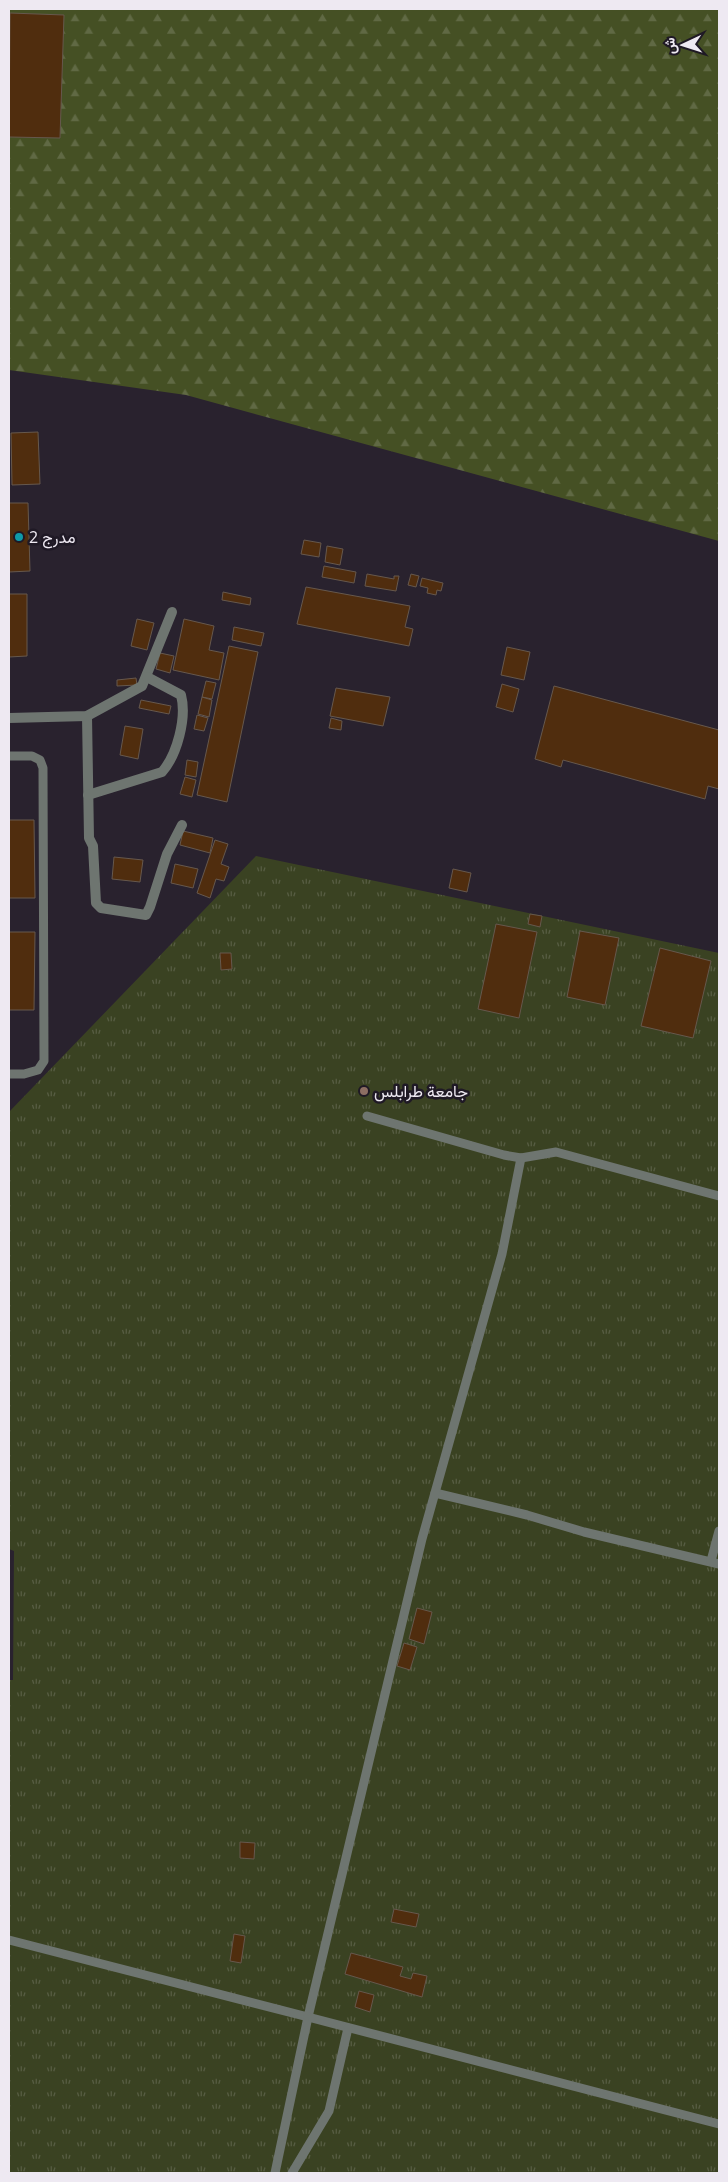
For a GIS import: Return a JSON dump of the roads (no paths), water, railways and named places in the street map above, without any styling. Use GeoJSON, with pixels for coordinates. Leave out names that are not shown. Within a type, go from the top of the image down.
{"type":"FeatureCollection","features":[{"type":"Feature","properties":{"kind":"street"},"geometry":{"type":"LineString","coordinates":[[9,718],[87,716],[142,686],[172,612]]}},
{"type":"Feature","properties":{"kind":"street"},"geometry":{"type":"LineString","coordinates":[[88,795],[162,772],[169,764],[174,753],[184,708],[181,695],[147,677]]}},
{"type":"Feature","properties":{"kind":"street"},"geometry":{"type":"LineString","coordinates":[[87,716],[89,838],[93,846],[96,903],[101,908],[146,915],[150,908],[167,854],[182,825]]}},
{"type":"Feature","properties":{"kind":"lane"},"geometry":{"type":"LineString","coordinates":[[9,756],[32,756],[40,760],[43,768],[44,1061],[38,1070],[24,1074],[9,1074]]}},
{"type":"Feature","properties":{"kind":"lane"},"geometry":{"type":"LineString","coordinates":[[367,1116],[521,1158],[556,1152],[719,1196]]}},
{"type":"Feature","properties":{"kind":"lane"},"geometry":{"type":"LineString","coordinates":[[276,2173],[308,2017],[368,1761],[435,1492],[502,1254],[521,1158]]}},
{"type":"Feature","properties":{"kind":"lane"},"geometry":{"type":"LineString","coordinates":[[435,1492],[527,1515],[584,1532],[715,1562],[719,1531]]}},
{"type":"Feature","properties":{"kind":"lane"},"geometry":{"type":"LineString","coordinates":[[9,1940],[719,2124]]}},
{"type":"Feature","properties":{"kind":"lane"},"geometry":{"type":"LineString","coordinates":[[292,2173],[329,2111],[348,2028]]}},
{"type":"Feature","properties":{"kind":"place","name":"مدرج 2"},"geometry":{"type":"Point","coordinates":[19,537]}},
{"type":"Feature","properties":{"kind":"place","name":"جامعة طرابلس"},"geometry":{"type":"Point","coordinates":[364,1091]}}]}
